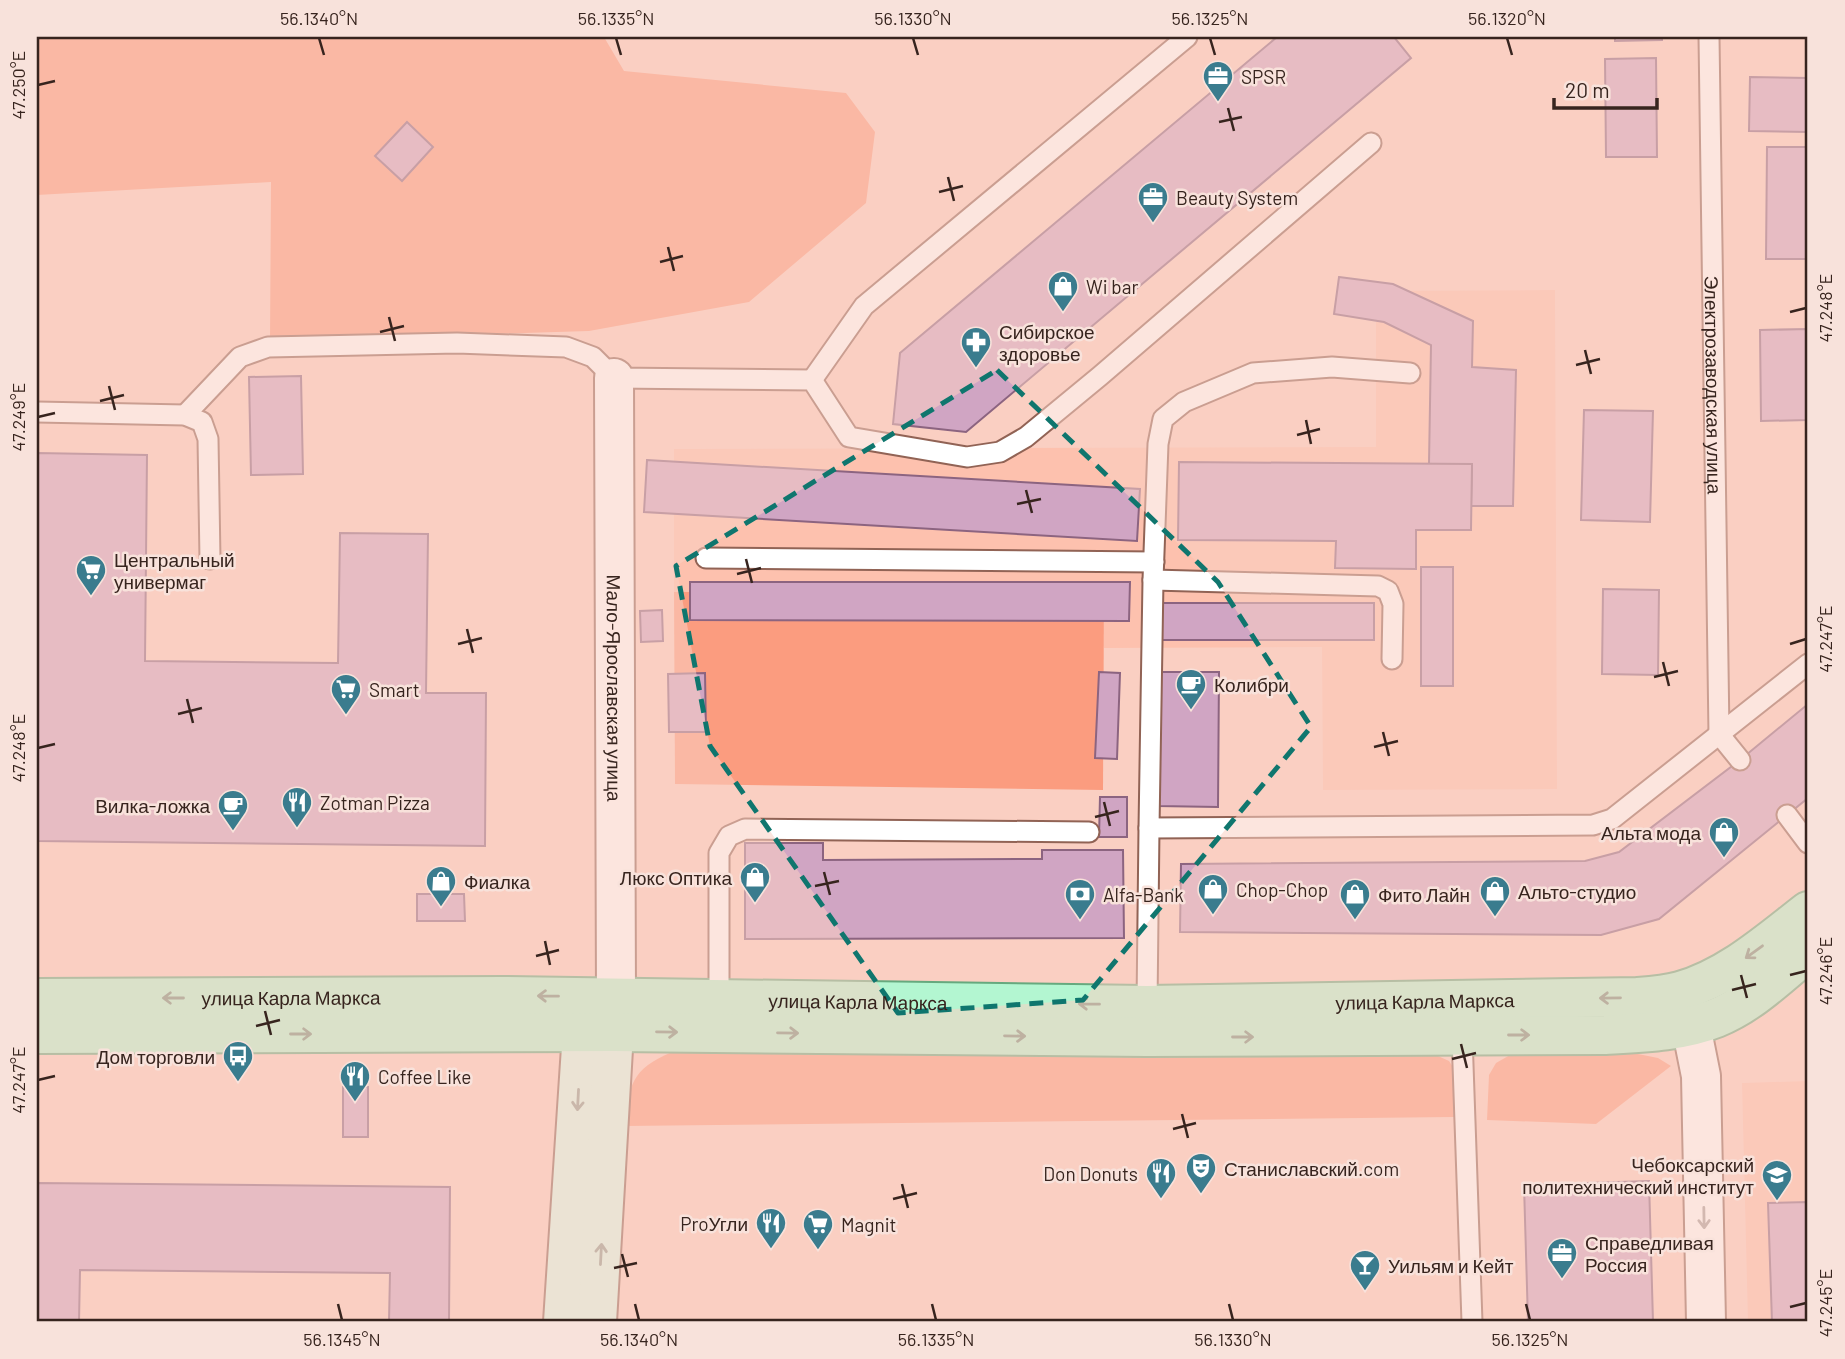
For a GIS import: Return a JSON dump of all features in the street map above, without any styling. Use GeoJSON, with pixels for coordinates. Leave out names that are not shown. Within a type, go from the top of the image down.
{"type":"FeatureCollection","features":[{"type":"Feature","properties":{"kind":"main road"},"geometry":{"type":"LineString","coordinates":[[1808,911],[1750,956],[1714,978],[1685,1009],[1718,1017],[1748,1000],[1808,952]]}},
{"type":"Feature","properties":{"kind":"main road","name":"улица Карла Маркса"},"geometry":{"type":"LineString","coordinates":[[37,998],[489,996],[604,1020]]}},
{"type":"Feature","properties":{"kind":"main road","name":"улица Карла Маркса"},"geometry":{"type":"LineString","coordinates":[[37,1034],[1147,1004],[1637,998],[1685,1009]]}},
{"type":"Feature","properties":{"kind":"main road","name":"улица Карла Маркса"},"geometry":{"type":"LineString","coordinates":[[719,1016],[1147,1037],[1605,1035],[1651,1032],[1685,1009]]}},
{"type":"Feature","properties":{"kind":"street","name":"Мало-Ярославская улица"},"geometry":{"type":"LineString","coordinates":[[604,1020],[614,378]]}},
{"type":"Feature","properties":{"kind":"street"},"geometry":{"type":"LineString","coordinates":[[1685,1009],[1701,1076],[1706,1322]]}},
{"type":"Feature","properties":{"kind":"street"},"geometry":{"type":"LineString","coordinates":[[563,1322],[604,1020]]}},
{"type":"Feature","properties":{"kind":"street"},"geometry":{"type":"LineString","coordinates":[[597,1322],[604,1020]]}},
{"type":"Feature","properties":{"kind":"lane"},"geometry":{"type":"LineString","coordinates":[[812,380],[864,306],[1187,37]]}},
{"type":"Feature","properties":{"kind":"lane","name":"Электрозаводская улица"},"geometry":{"type":"LineString","coordinates":[[1709,37],[1719,733]]}},
{"type":"Feature","properties":{"kind":"lane"},"geometry":{"type":"LineString","coordinates":[[812,380],[849,437],[967,457],[1000,452],[1026,437],[1090,385],[1371,143]]}},
{"type":"Feature","properties":{"kind":"lane"},"geometry":{"type":"LineString","coordinates":[[185,415],[240,357],[268,347],[457,343],[566,347],[593,357],[614,378],[812,380]]}},
{"type":"Feature","properties":{"kind":"lane"},"geometry":{"type":"LineString","coordinates":[[1147,1004],[1153,571],[1158,444],[1163,419],[1184,402],[1253,373],[1332,367],[1410,373]]}},
{"type":"Feature","properties":{"kind":"lane"},"geometry":{"type":"LineString","coordinates":[[37,412],[185,415],[202,422],[208,439],[210,559]]}},
{"type":"Feature","properties":{"kind":"lane"},"geometry":{"type":"LineString","coordinates":[[706,558],[1153,571],[1378,586],[1388,591],[1393,604],[1392,659]]}},
{"type":"Feature","properties":{"kind":"lane"},"geometry":{"type":"LineString","coordinates":[[1149,828],[1593,825],[1612,819],[1808,664]]}},
{"type":"Feature","properties":{"kind":"lane"},"geometry":{"type":"LineString","coordinates":[[1719,733],[1740,760]]}},
{"type":"Feature","properties":{"kind":"lane"},"geometry":{"type":"LineString","coordinates":[[1787,815],[1808,844]]}},
{"type":"Feature","properties":{"kind":"lane"},"geometry":{"type":"LineString","coordinates":[[719,1016],[719,853],[729,836],[745,829],[1088,832]]}},
{"type":"Feature","properties":{"kind":"lane"},"geometry":{"type":"LineString","coordinates":[[1462,1036],[1472,1322]]}},
{"type":"Feature","properties":{"kind":"highlighted area"},"geometry":{"type":"Polygon","coordinates":[[[997,370],[1218,582],[1311,727],[1083,1000],[898,1013],[710,746],[676,566],[997,370]]]}},
{"type":"Feature","properties":{"kind":"shaded area"},"geometry":{"type":"Polygon","coordinates":[[[37,37],[604,37],[624,71],[846,93],[875,132],[866,203],[749,302],[589,331],[270,341],[271,182],[37,195],[37,37]]]}},
{"type":"Feature","properties":{"kind":"shaded area"},"geometry":{"type":"Polygon","coordinates":[[[1555,290],[1557,789],[1323,790],[1322,647],[1104,648],[1104,591],[674,592],[674,449],[1376,447],[1376,291],[1555,290]]]}},
{"type":"Feature","properties":{"kind":"shaded area"},"geometry":{"type":"Polygon","coordinates":[[[1104,591],[1103,790],[675,784],[674,592],[1104,591]]]}},
{"type":"Feature","properties":{"kind":"shaded area"},"geometry":{"type":"Polygon","coordinates":[[[672,1052],[1438,1056],[1449,1061],[1453,1067],[1454,1117],[625,1126],[631,1089],[640,1072],[658,1058],[672,1052]]]}},
{"type":"Feature","properties":{"kind":"shaded area"},"geometry":{"type":"Polygon","coordinates":[[[1633,1053],[1658,1058],[1671,1066],[1596,1124],[1487,1120],[1489,1075],[1496,1063],[1510,1055],[1633,1053]]]}},
{"type":"Feature","properties":{"kind":"shaded area","name":"Чебоксарский политехнический институт"},"geometry":{"type":"Polygon","coordinates":[[[1808,1081],[1808,1322],[1748,1322],[1742,1083],[1808,1081]]]}},
{"type":"Feature","properties":{"kind":"building"},"geometry":{"type":"Polygon","coordinates":[[[1277,37],[1394,37],[1411,58],[966,432],[893,424],[900,353],[1277,37]]]}},
{"type":"Feature","properties":{"kind":"building"},"geometry":{"type":"Polygon","coordinates":[[[1615,37],[1662,37],[1662,40],[1615,41],[1615,37]]]}},
{"type":"Feature","properties":{"kind":"building"},"geometry":{"type":"Polygon","coordinates":[[[1656,58],[1657,157],[1606,157],[1605,59],[1656,58]]]}},
{"type":"Feature","properties":{"kind":"building"},"geometry":{"type":"Polygon","coordinates":[[[1750,77],[1808,78],[1808,132],[1749,131],[1750,77]]]}},
{"type":"Feature","properties":{"kind":"building"},"geometry":{"type":"Polygon","coordinates":[[[407,122],[433,147],[402,181],[375,156],[407,122]]]}},
{"type":"Feature","properties":{"kind":"building"},"geometry":{"type":"Polygon","coordinates":[[[1767,147],[1808,147],[1808,259],[1766,259],[1767,147]]]}},
{"type":"Feature","properties":{"kind":"building"},"geometry":{"type":"Polygon","coordinates":[[[1339,277],[1393,284],[1473,321],[1472,367],[1516,370],[1513,506],[1471,506],[1472,464],[1429,464],[1431,345],[1384,322],[1334,314],[1339,277]]]}},
{"type":"Feature","properties":{"kind":"building"},"geometry":{"type":"Polygon","coordinates":[[[1808,329],[1808,420],[1761,421],[1760,330],[1808,329]]]}},
{"type":"Feature","properties":{"kind":"building"},"geometry":{"type":"Polygon","coordinates":[[[301,376],[303,474],[251,475],[249,377],[301,376]]]}},
{"type":"Feature","properties":{"kind":"building"},"geometry":{"type":"Polygon","coordinates":[[[1584,410],[1653,411],[1650,522],[1581,520],[1584,410]]]}},
{"type":"Feature","properties":{"kind":"building","name":"Центральный универмаг"},"geometry":{"type":"Polygon","coordinates":[[[37,453],[147,455],[145,661],[338,663],[340,533],[428,534],[426,693],[486,693],[485,846],[37,841],[37,453]]]}},
{"type":"Feature","properties":{"kind":"building"},"geometry":{"type":"Polygon","coordinates":[[[647,460],[1140,489],[1137,541],[644,512],[647,460]]]}},
{"type":"Feature","properties":{"kind":"building"},"geometry":{"type":"Polygon","coordinates":[[[1179,462],[1472,464],[1471,530],[1416,530],[1416,569],[1335,568],[1336,541],[1178,540],[1179,462]]]}},
{"type":"Feature","properties":{"kind":"building"},"geometry":{"type":"Polygon","coordinates":[[[1421,567],[1453,567],[1453,686],[1421,686],[1421,567]]]}},
{"type":"Feature","properties":{"kind":"building"},"geometry":{"type":"Polygon","coordinates":[[[690,582],[1130,582],[1129,621],[690,620],[690,582]]]}},
{"type":"Feature","properties":{"kind":"building"},"geometry":{"type":"Polygon","coordinates":[[[1603,589],[1659,590],[1658,675],[1602,674],[1603,589]]]}},
{"type":"Feature","properties":{"kind":"building"},"geometry":{"type":"Polygon","coordinates":[[[1161,603],[1374,603],[1374,640],[1161,640],[1161,603]]]}},
{"type":"Feature","properties":{"kind":"building"},"geometry":{"type":"Polygon","coordinates":[[[662,610],[663,641],[641,642],[640,611],[662,610]]]}},
{"type":"Feature","properties":{"kind":"building"},"geometry":{"type":"Polygon","coordinates":[[[1099,672],[1120,673],[1117,759],[1095,758],[1099,672]]]}},
{"type":"Feature","properties":{"kind":"building"},"geometry":{"type":"Polygon","coordinates":[[[1159,672],[1219,672],[1218,807],[1158,806],[1159,672]]]}},
{"type":"Feature","properties":{"kind":"building"},"geometry":{"type":"Polygon","coordinates":[[[705,673],[706,732],[669,732],[668,674],[705,673]]]}},
{"type":"Feature","properties":{"kind":"building"},"geometry":{"type":"Polygon","coordinates":[[[1808,704],[1808,798],[1659,919],[1601,935],[1180,932],[1181,864],[1585,861],[1619,852],[1740,760],[1808,704]]]}},
{"type":"Feature","properties":{"kind":"building"},"geometry":{"type":"Polygon","coordinates":[[[1100,797],[1127,797],[1127,837],[1099,837],[1100,797]]]}},
{"type":"Feature","properties":{"kind":"building"},"geometry":{"type":"Polygon","coordinates":[[[745,843],[823,843],[823,860],[1042,859],[1042,850],[1123,850],[1124,938],[745,939],[745,843]]]}},
{"type":"Feature","properties":{"kind":"building","name":"Фиалка"},"geometry":{"type":"Polygon","coordinates":[[[417,894],[464,894],[465,921],[417,921],[417,894]]]}},
{"type":"Feature","properties":{"kind":"building"},"geometry":{"type":"Polygon","coordinates":[[[343,1087],[368,1087],[368,1137],[343,1137],[343,1087]]]}},
{"type":"Feature","properties":{"kind":"building"},"geometry":{"type":"Polygon","coordinates":[[[1649,1181],[1653,1322],[1528,1322],[1524,1185],[1649,1181]]]}},
{"type":"Feature","properties":{"kind":"building"},"geometry":{"type":"Polygon","coordinates":[[[37,1183],[450,1187],[449,1322],[389,1322],[390,1273],[80,1270],[79,1322],[37,1322],[37,1183]]]}},
{"type":"Feature","properties":{"kind":"building"},"geometry":{"type":"Polygon","coordinates":[[[1808,1202],[1808,1322],[1772,1322],[1768,1203],[1808,1202]]]}},
{"type":"Feature","properties":{"kind":"place","name":"SPSR"},"geometry":{"type":"Point","coordinates":[1218,103]}},
{"type":"Feature","properties":{"kind":"place","name":"Beauty System"},"geometry":{"type":"Point","coordinates":[1153,224]}},
{"type":"Feature","properties":{"kind":"place","name":"Wi bar"},"geometry":{"type":"Point","coordinates":[1063,313]}},
{"type":"Feature","properties":{"kind":"place","name":"Сибирское здоровье"},"geometry":{"type":"Point","coordinates":[976,369]}},
{"type":"Feature","properties":{"kind":"place","name":"Центральный универмаг"},"geometry":{"type":"Point","coordinates":[91,597]}},
{"type":"Feature","properties":{"kind":"place","name":"Колибри"},"geometry":{"type":"Point","coordinates":[1191,711]}},
{"type":"Feature","properties":{"kind":"place","name":"Smart"},"geometry":{"type":"Point","coordinates":[346,716]}},
{"type":"Feature","properties":{"kind":"place","name":"Zotman Pizza"},"geometry":{"type":"Point","coordinates":[297,829]}},
{"type":"Feature","properties":{"kind":"place","name":"Вилка-ложка"},"geometry":{"type":"Point","coordinates":[233,832]}},
{"type":"Feature","properties":{"kind":"place","name":"Альта мода"},"geometry":{"type":"Point","coordinates":[1724,859]}},
{"type":"Feature","properties":{"kind":"place","name":"Люкс Оптика"},"geometry":{"type":"Point","coordinates":[755,904]}},
{"type":"Feature","properties":{"kind":"place","name":"Фиалка"},"geometry":{"type":"Point","coordinates":[441,908]}},
{"type":"Feature","properties":{"kind":"place","name":"Chop-Chop"},"geometry":{"type":"Point","coordinates":[1213,916]}},
{"type":"Feature","properties":{"kind":"place","name":"Альто-студио"},"geometry":{"type":"Point","coordinates":[1495,918]}},
{"type":"Feature","properties":{"kind":"place","name":"Alfa-Bank"},"geometry":{"type":"Point","coordinates":[1080,921]}},
{"type":"Feature","properties":{"kind":"place","name":"Фито Лайн"},"geometry":{"type":"Point","coordinates":[1355,921]}},
{"type":"Feature","properties":{"kind":"place","name":"Дом торговли"},"geometry":{"type":"Point","coordinates":[238,1083]}},
{"type":"Feature","properties":{"kind":"place","name":"Coffee Like"},"geometry":{"type":"Point","coordinates":[355,1103]}},
{"type":"Feature","properties":{"kind":"place","name":"Станиславский.com"},"geometry":{"type":"Point","coordinates":[1201,1195]}},
{"type":"Feature","properties":{"kind":"place","name":"Don Donuts"},"geometry":{"type":"Point","coordinates":[1161,1200]}},
{"type":"Feature","properties":{"kind":"place","name":"Чебоксарский политехнический институт"},"geometry":{"type":"Point","coordinates":[1777,1202]}},
{"type":"Feature","properties":{"kind":"place","name":"ProУгли"},"geometry":{"type":"Point","coordinates":[771,1250]}},
{"type":"Feature","properties":{"kind":"place","name":"Magnit"},"geometry":{"type":"Point","coordinates":[818,1251]}},
{"type":"Feature","properties":{"kind":"place","name":"Справедливая Россия"},"geometry":{"type":"Point","coordinates":[1562,1280]}},
{"type":"Feature","properties":{"kind":"place","name":"Уильям и Кейт"},"geometry":{"type":"Point","coordinates":[1365,1292]}}]}
